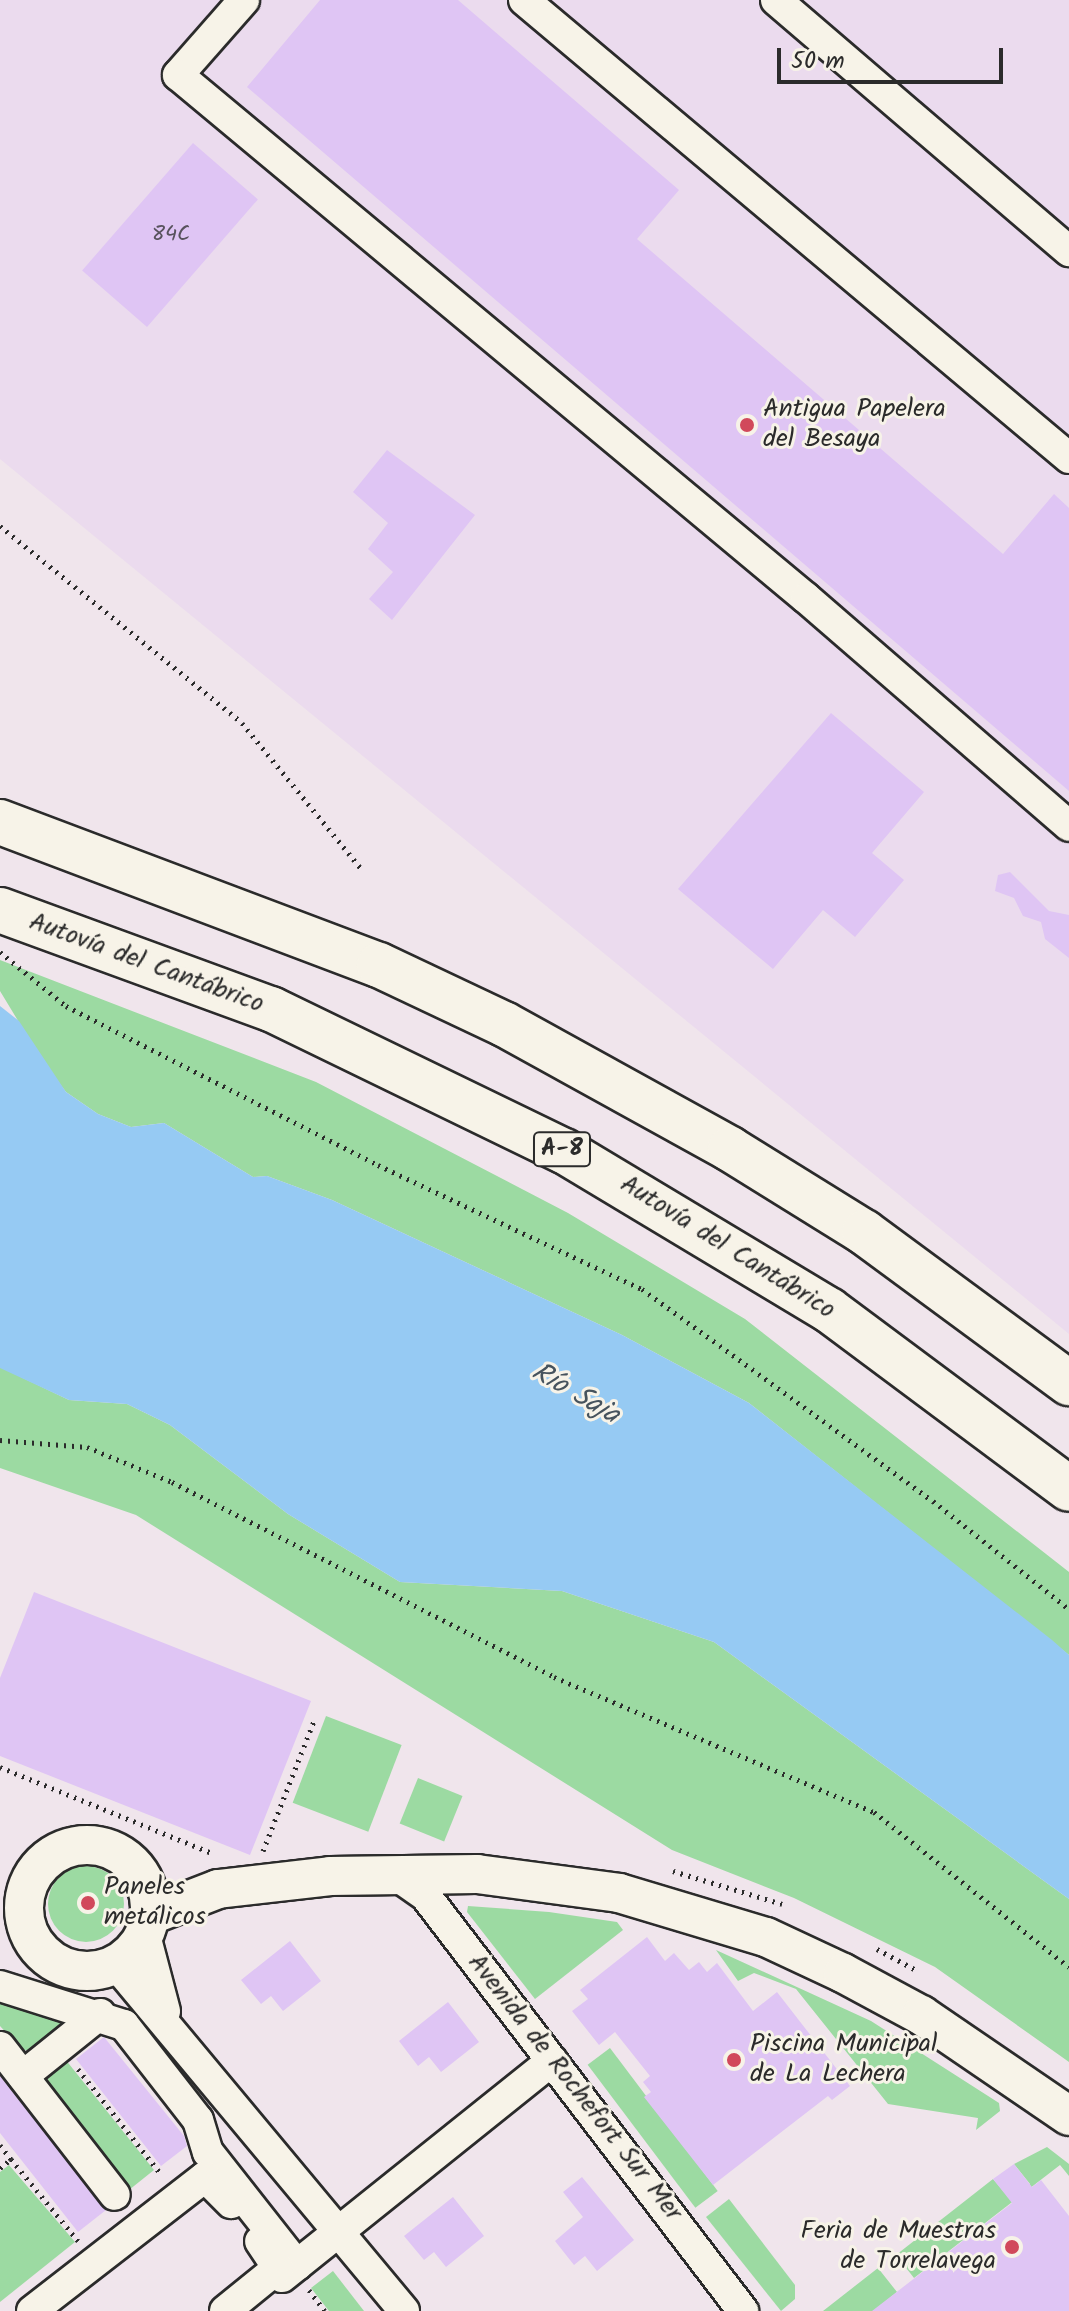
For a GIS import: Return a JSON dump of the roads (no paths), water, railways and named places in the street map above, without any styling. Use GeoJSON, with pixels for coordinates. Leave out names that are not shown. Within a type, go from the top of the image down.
{"type":"FeatureCollection","features":[{"type":"Feature","properties":{"kind":"highway"},"geometry":{"type":"LineString","coordinates":[[0,822],[379,965],[546,1046],[864,1232],[1069,1383]]}},
{"type":"Feature","properties":{"kind":"highway","name":"Autovía del Cantábrico"},"geometry":{"type":"LineString","coordinates":[[0,910],[271,1009],[564,1151],[829,1310],[1069,1489]]}},
{"type":"Feature","properties":{"kind":"main road"},"geometry":{"type":"LineString","coordinates":[[0,1902],[32,1879],[53,1854],[76,1845],[111,1850],[140,1872],[219,1867],[545,1879],[619,1893],[766,1937],[921,2015],[1069,2116]]}},
{"type":"Feature","properties":{"kind":"main road"},"geometry":{"type":"LineString","coordinates":[[32,1879],[24,1916],[15,1932],[58,1964],[97,1971],[116,1965],[148,1925],[219,1867]]}},
{"type":"Feature","properties":{"kind":"main road"},"geometry":{"type":"LineString","coordinates":[[140,1872],[148,1925]]}},
{"type":"Feature","properties":{"kind":"street"},"geometry":{"type":"LineString","coordinates":[[244,0],[178,75],[806,598],[1069,826]]}},
{"type":"Feature","properties":{"kind":"street"},"geometry":{"type":"LineString","coordinates":[[524,0],[1069,458]]}},
{"type":"Feature","properties":{"kind":"street"},"geometry":{"type":"LineString","coordinates":[[776,0],[1069,251]]}},
{"type":"Feature","properties":{"kind":"street","name":"Avenida de Rochefort Sur Mer"},"geometry":{"type":"LineString","coordinates":[[396,1875],[425,1895],[743,2311]]}},
{"type":"Feature","properties":{"kind":"street"},"geometry":{"type":"LineString","coordinates":[[148,1925],[168,2021]]}},
{"type":"Feature","properties":{"kind":"street"},"geometry":{"type":"LineString","coordinates":[[116,1965],[168,2021],[404,2311]]}},
{"type":"Feature","properties":{"kind":"street"},"geometry":{"type":"LineString","coordinates":[[0,1986],[100,2014],[124,2025],[198,2120],[208,2152],[297,2265]]}},
{"type":"Feature","properties":{"kind":"street"},"geometry":{"type":"LineString","coordinates":[[23,2076],[100,2014]]}},
{"type":"Feature","properties":{"kind":"street"},"geometry":{"type":"LineString","coordinates":[[0,2047],[115,2195]]}},
{"type":"Feature","properties":{"kind":"street"},"geometry":{"type":"LineString","coordinates":[[239,2311],[552,2061]]}},
{"type":"Feature","properties":{"kind":"street"},"geometry":{"type":"LineString","coordinates":[[11,2311],[208,2152]]}},
{"type":"Feature","properties":{"kind":"street"},"geometry":{"type":"LineString","coordinates":[[32,2311],[208,2177],[278,2264],[225,2311]]}},
{"type":"Feature","properties":{"kind":"water","name":"Río Saja"},"geometry":{"type":"Polygon","coordinates":[[[0,1006],[19,1021],[66,1092],[98,1114],[131,1127],[164,1123],[253,1177],[267,1176],[332,1200],[622,1335],[749,1403],[1052,1640],[1069,1655],[1069,1899],[714,1642],[562,1591],[400,1582],[288,1514],[170,1425],[127,1404],[69,1400],[0,1368],[0,1006]]]}},
{"type":"Feature","properties":{"kind":"place","name":"Antigua Papelera del Besaya"},"geometry":{"type":"Point","coordinates":[747,425]}},
{"type":"Feature","properties":{"kind":"place","name":"Paneles metálicos"},"geometry":{"type":"Point","coordinates":[88,1903]}},
{"type":"Feature","properties":{"kind":"place","name":"Piscina Municipal de La Lechera"},"geometry":{"type":"Point","coordinates":[734,2060]}},
{"type":"Feature","properties":{"kind":"place","name":"Feria de Muestras de Torrelavega"},"geometry":{"type":"Point","coordinates":[1012,2247]}}]}
